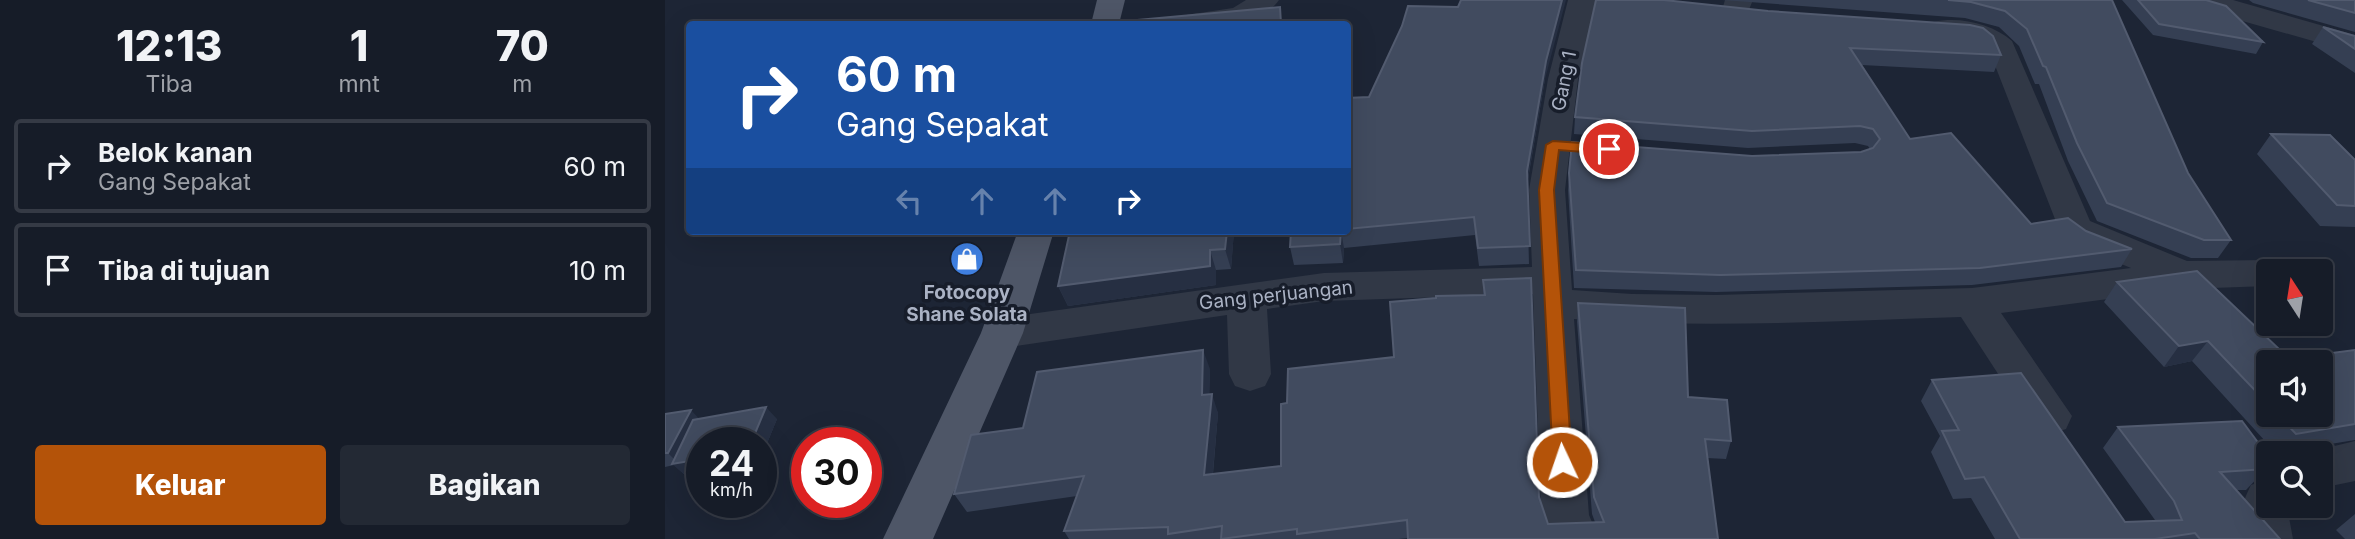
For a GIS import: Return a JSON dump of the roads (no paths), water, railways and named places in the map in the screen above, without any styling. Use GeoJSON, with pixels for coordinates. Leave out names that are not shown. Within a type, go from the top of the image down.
{"type":"FeatureCollection","features":[{"type":"Feature","properties":{"kind":"main road"},"geometry":{"type":"LineString","coordinates":[[1106,21],[1111,0]]}},
{"type":"Feature","properties":{"kind":"main road"},"geometry":{"type":"LineString","coordinates":[[908,539],[1002,333],[1035,235]]}},
{"type":"Feature","properties":{"kind":"street"},"geometry":{"type":"LineString","coordinates":[[1197,21],[1240,15],[1265,0]]}},
{"type":"Feature","properties":{"kind":"street","name":"Gang 1"},"geometry":{"type":"LineString","coordinates":[[1574,539],[1565,514],[1547,190],[1567,146],[1563,79],[1582,0]]}},
{"type":"Feature","properties":{"kind":"street"},"geometry":{"type":"LineString","coordinates":[[2200,0],[2269,8],[2355,44]]}},
{"type":"Feature","properties":{"kind":"street"},"geometry":{"type":"LineString","coordinates":[[1728,8],[1765,16]]}},
{"type":"Feature","properties":{"kind":"street"},"geometry":{"type":"LineString","coordinates":[[1912,26],[1965,30],[1995,39],[2002,47],[2075,228],[2185,275]]}},
{"type":"Feature","properties":{"kind":"street","name":"Gang perjuangan"},"geometry":{"type":"LineString","coordinates":[[1002,333],[1246,296],[1385,284],[1553,292],[1632,309],[1716,310],[1972,302],[2185,275],[2256,273]]}},
{"type":"Feature","properties":{"kind":"street"},"geometry":{"type":"LineString","coordinates":[[1246,296],[1250,374]]}},
{"type":"Feature","properties":{"kind":"street"},"geometry":{"type":"LineString","coordinates":[[1972,302],[2073,449]]}},
{"type":"Feature","properties":{"kind":"street"},"geometry":{"type":"LineString","coordinates":[[2333,466],[2355,461]]}},
{"type":"Feature","properties":{"kind":"street"},"geometry":{"type":"LineString","coordinates":[[2264,518],[2268,539]]}},
{"type":"Feature","properties":{"kind":"place","name":"Fotocopy Shane Solata"},"geometry":{"type":"Point","coordinates":[967,259]}}]}
